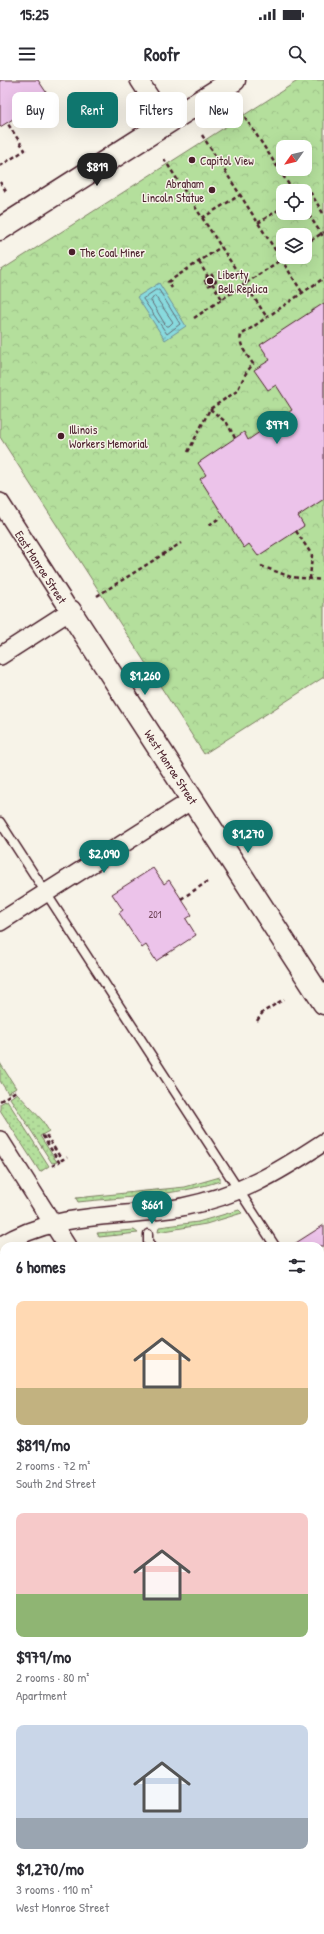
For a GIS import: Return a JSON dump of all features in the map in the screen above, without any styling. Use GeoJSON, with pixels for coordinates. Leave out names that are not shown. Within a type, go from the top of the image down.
{"type":"FeatureCollection","features":[{"type":"Feature","properties":{"kind":"street"},"geometry":{"type":"LineString","coordinates":[[139,80],[147,92]]}},
{"type":"Feature","properties":{"kind":"street"},"geometry":{"type":"LineString","coordinates":[[187,110],[234,80]]}},
{"type":"Feature","properties":{"kind":"street"},"geometry":{"type":"LineString","coordinates":[[0,229],[159,128]]}},
{"type":"Feature","properties":{"kind":"street","name":"East Monroe Street"},"geometry":{"type":"LineString","coordinates":[[0,502],[70,611]]}},
{"type":"Feature","properties":{"kind":"street"},"geometry":{"type":"LineString","coordinates":[[0,656],[70,611]]}},
{"type":"Feature","properties":{"kind":"street","name":"West Monroe Street"},"geometry":{"type":"LineString","coordinates":[[70,611],[324,1003]]}},
{"type":"Feature","properties":{"kind":"street"},"geometry":{"type":"LineString","coordinates":[[0,922],[192,800]]}},
{"type":"Feature","properties":{"kind":"street"},"geometry":{"type":"LineString","coordinates":[[0,1140],[65,1242]]}},
{"type":"Feature","properties":{"kind":"street"},"geometry":{"type":"LineString","coordinates":[[8,1242],[30,1230],[97,1215],[181,1207],[214,1200],[240,1190],[280,1171],[324,1142]]}},
{"type":"Feature","properties":{"kind":"lane"},"geometry":{"type":"LineString","coordinates":[[0,822],[272,1242]]}},
{"type":"Feature","properties":{"kind":"lane"},"geometry":{"type":"LineString","coordinates":[[148,1234],[148,1242]]}},
{"type":"Feature","properties":{"kind":"path"},"geometry":{"type":"LineString","coordinates":[[243,114],[288,184]]}},
{"type":"Feature","properties":{"kind":"path"},"geometry":{"type":"LineString","coordinates":[[0,166],[25,150],[8,124]]}},
{"type":"Feature","properties":{"kind":"path"},"geometry":{"type":"LineString","coordinates":[[202,135],[276,251]]}},
{"type":"Feature","properties":{"kind":"path"},"geometry":{"type":"LineString","coordinates":[[164,159],[266,316]]}},
{"type":"Feature","properties":{"kind":"path"},"geometry":{"type":"LineString","coordinates":[[0,182],[8,193]]}},
{"type":"Feature","properties":{"kind":"path"},"geometry":{"type":"LineString","coordinates":[[202,218],[240,195]]}},
{"type":"Feature","properties":{"kind":"path"},"geometry":{"type":"LineString","coordinates":[[312,195],[324,215]]}},
{"type":"Feature","properties":{"kind":"path"},"geometry":{"type":"LineString","coordinates":[[258,223],[276,211]]}},
{"type":"Feature","properties":{"kind":"path"},"geometry":{"type":"LineString","coordinates":[[312,218],[323,233],[324,238]]}},
{"type":"Feature","properties":{"kind":"path"},"geometry":{"type":"LineString","coordinates":[[312,240],[323,233]]}},
{"type":"Feature","properties":{"kind":"path"},"geometry":{"type":"LineString","coordinates":[[172,288],[168,282],[221,247]]}},
{"type":"Feature","properties":{"kind":"path"},"geometry":{"type":"LineString","coordinates":[[199,262],[208,277]]}},
{"type":"Feature","properties":{"kind":"path"},"geometry":{"type":"LineString","coordinates":[[194,318],[276,262]]}},
{"type":"Feature","properties":{"kind":"path"},"geometry":{"type":"LineString","coordinates":[[284,264],[302,292]]}},
{"type":"Feature","properties":{"kind":"path"},"geometry":{"type":"LineString","coordinates":[[211,274],[216,281],[208,286],[204,279],[208,277],[211,274]]}},
{"type":"Feature","properties":{"kind":"path"},"geometry":{"type":"LineString","coordinates":[[188,452],[210,409],[237,391],[246,373],[254,364],[240,340],[241,335],[266,316],[324,278]]}},
{"type":"Feature","properties":{"kind":"path"},"geometry":{"type":"LineString","coordinates":[[212,283],[222,299]]}},
{"type":"Feature","properties":{"kind":"path"},"geometry":{"type":"LineString","coordinates":[[210,409],[227,423],[235,438]]}},
{"type":"Feature","properties":{"kind":"path"},"geometry":{"type":"LineString","coordinates":[[209,525],[221,517]]}},
{"type":"Feature","properties":{"kind":"path"},"geometry":{"type":"LineString","coordinates":[[296,531],[312,555],[310,579]]}},
{"type":"Feature","properties":{"kind":"path"},"geometry":{"type":"LineString","coordinates":[[97,596],[182,543]]}},
{"type":"Feature","properties":{"kind":"path"},"geometry":{"type":"LineString","coordinates":[[261,566],[291,576],[324,580]]}},
{"type":"Feature","properties":{"kind":"path"},"geometry":{"type":"LineString","coordinates":[[182,899],[207,882]]}},
{"type":"Feature","properties":{"kind":"path"},"geometry":{"type":"LineString","coordinates":[[257,1020],[263,1012],[284,999]]}},
{"type":"Feature","properties":{"kind":"path"},"geometry":{"type":"LineString","coordinates":[[0,1101],[16,1091]]}},
{"type":"Feature","properties":{"kind":"path"},"geometry":{"type":"LineString","coordinates":[[52,1166],[59,1162],[43,1136],[46,1135],[62,1160],[67,1157]]}},
{"type":"Feature","properties":{"kind":"green space"},"geometry":{"type":"Polygon","coordinates":[[[299,80],[324,80],[324,677],[204,754],[0,437],[0,271],[224,128],[243,128],[243,116],[299,80]]]}},
{"type":"Feature","properties":{"kind":"green space"},"geometry":{"type":"Polygon","coordinates":[[[0,1063],[16,1088],[8,1093],[0,1081],[0,1063]]]}},
{"type":"Feature","properties":{"kind":"green space"},"geometry":{"type":"Polygon","coordinates":[[[17,1093],[42,1120],[49,1131],[40,1136],[57,1162],[52,1163],[10,1098],[17,1093]]]}},
{"type":"Feature","properties":{"kind":"green space"},"geometry":{"type":"Polygon","coordinates":[[[7,1100],[49,1166],[40,1172],[0,1110],[0,1104],[7,1100]]]}},
{"type":"Feature","properties":{"kind":"green space"},"geometry":{"type":"Polygon","coordinates":[[[220,1177],[220,1181],[168,1193],[78,1202],[76,1198],[185,1187],[220,1177]]]}},
{"type":"Feature","properties":{"kind":"green space"},"geometry":{"type":"Polygon","coordinates":[[[239,1210],[242,1213],[206,1224],[158,1232],[159,1227],[198,1222],[239,1210]]]}},
{"type":"Feature","properties":{"kind":"green space"},"geometry":{"type":"Polygon","coordinates":[[[134,1230],[138,1233],[99,1237],[97,1233],[134,1230]]]}},
{"type":"Feature","properties":{"kind":"water"},"geometry":{"type":"Polygon","coordinates":[[[159,283],[186,326],[165,340],[137,297],[159,283]]]}},
{"type":"Feature","properties":{"kind":"building"},"geometry":{"type":"Polygon","coordinates":[[[0,80],[38,80],[46,92],[12,92],[12,120],[0,127],[0,80]]]}},
{"type":"Feature","properties":{"kind":"building"},"geometry":{"type":"Polygon","coordinates":[[[324,303],[324,499],[298,516],[304,526],[258,556],[249,544],[244,548],[200,479],[206,475],[198,463],[244,432],[248,440],[292,410],[276,385],[268,390],[254,370],[270,360],[260,345],[324,303]]]}},
{"type":"Feature","properties":{"kind":"building"},"geometry":{"type":"Polygon","coordinates":[[[153,868],[164,884],[169,880],[192,915],[186,919],[196,935],[156,961],[146,945],[142,948],[119,913],[123,910],[112,894],[153,868]]]}},
{"type":"Feature","properties":{"kind":"building"},"geometry":{"type":"Polygon","coordinates":[[[324,1225],[324,1242],[297,1242],[324,1225]]]}},
{"type":"Feature","properties":{"kind":"place","name":"Capitol View"},"geometry":{"type":"Point","coordinates":[192,160]}},
{"type":"Feature","properties":{"kind":"place","name":"Abraham Lincoln Statue"},"geometry":{"type":"Point","coordinates":[212,190]}},
{"type":"Feature","properties":{"kind":"place","name":"The Coal Miner"},"geometry":{"type":"Point","coordinates":[72,252]}},
{"type":"Feature","properties":{"kind":"place","name":"Liberty Bell Replica"},"geometry":{"type":"Point","coordinates":[210,281]}},
{"type":"Feature","properties":{"kind":"place","name":"Illinois Workers Memorial"},"geometry":{"type":"Point","coordinates":[61,436]}}]}
